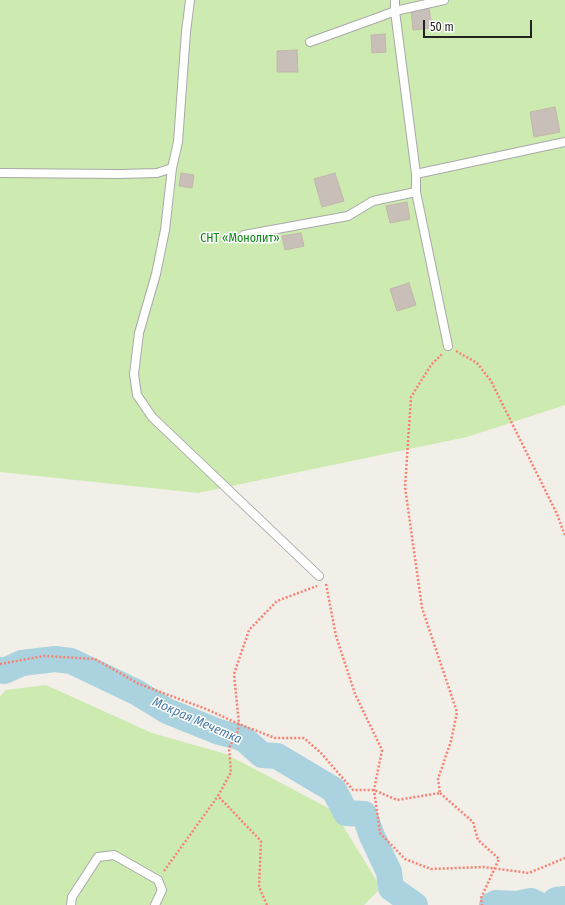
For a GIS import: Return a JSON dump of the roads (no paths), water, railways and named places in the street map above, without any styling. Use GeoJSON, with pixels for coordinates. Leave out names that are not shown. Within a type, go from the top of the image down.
{"type":"FeatureCollection","features":[{"type":"Feature","properties":{"kind":"lane"},"geometry":{"type":"LineString","coordinates":[[190,0],[186,32],[178,142],[172,168],[165,230],[156,274],[139,333],[134,374],[137,395],[152,417],[319,576]]}},
{"type":"Feature","properties":{"kind":"lane"},"geometry":{"type":"LineString","coordinates":[[395,0],[395,11],[416,174],[416,192],[448,346]]}},
{"type":"Feature","properties":{"kind":"lane"},"geometry":{"type":"LineString","coordinates":[[310,42],[395,11],[444,0]]}},
{"type":"Feature","properties":{"kind":"lane"},"geometry":{"type":"LineString","coordinates":[[416,174],[565,142]]}},
{"type":"Feature","properties":{"kind":"lane"},"geometry":{"type":"LineString","coordinates":[[0,173],[157,173],[172,168]]}},
{"type":"Feature","properties":{"kind":"lane"},"geometry":{"type":"LineString","coordinates":[[244,235],[348,216],[373,201],[416,192]]}},
{"type":"Feature","properties":{"kind":"lane"},"geometry":{"type":"LineString","coordinates":[[71,905],[72,897],[98,857],[114,855],[158,880],[162,890],[155,905]]}},
{"type":"Feature","properties":{"kind":"waterway","name":"Мокрая Мечетка"},"geometry":{"type":"LineString","coordinates":[[0,670],[4,671],[22,663],[55,659],[71,661],[136,692],[167,711],[219,732],[239,737],[245,740],[262,755],[277,756],[334,790],[346,813],[364,814],[372,836],[389,872],[391,888],[415,905]]}},
{"type":"Feature","properties":{"kind":"waterway","name":"Мокрая Мечетка"},"geometry":{"type":"LineString","coordinates":[[550,905],[556,900],[565,899]]}},
{"type":"Feature","properties":{"kind":"waterway","name":"Мокрая Мечетка"},"geometry":{"type":"LineString","coordinates":[[492,905],[496,903],[516,904],[531,901],[539,905]]}},
{"type":"Feature","properties":{"kind":"park label","name":"СНТ «Монолит»"},"geometry":{"type":"Point","coordinates":[240,239]}}]}
